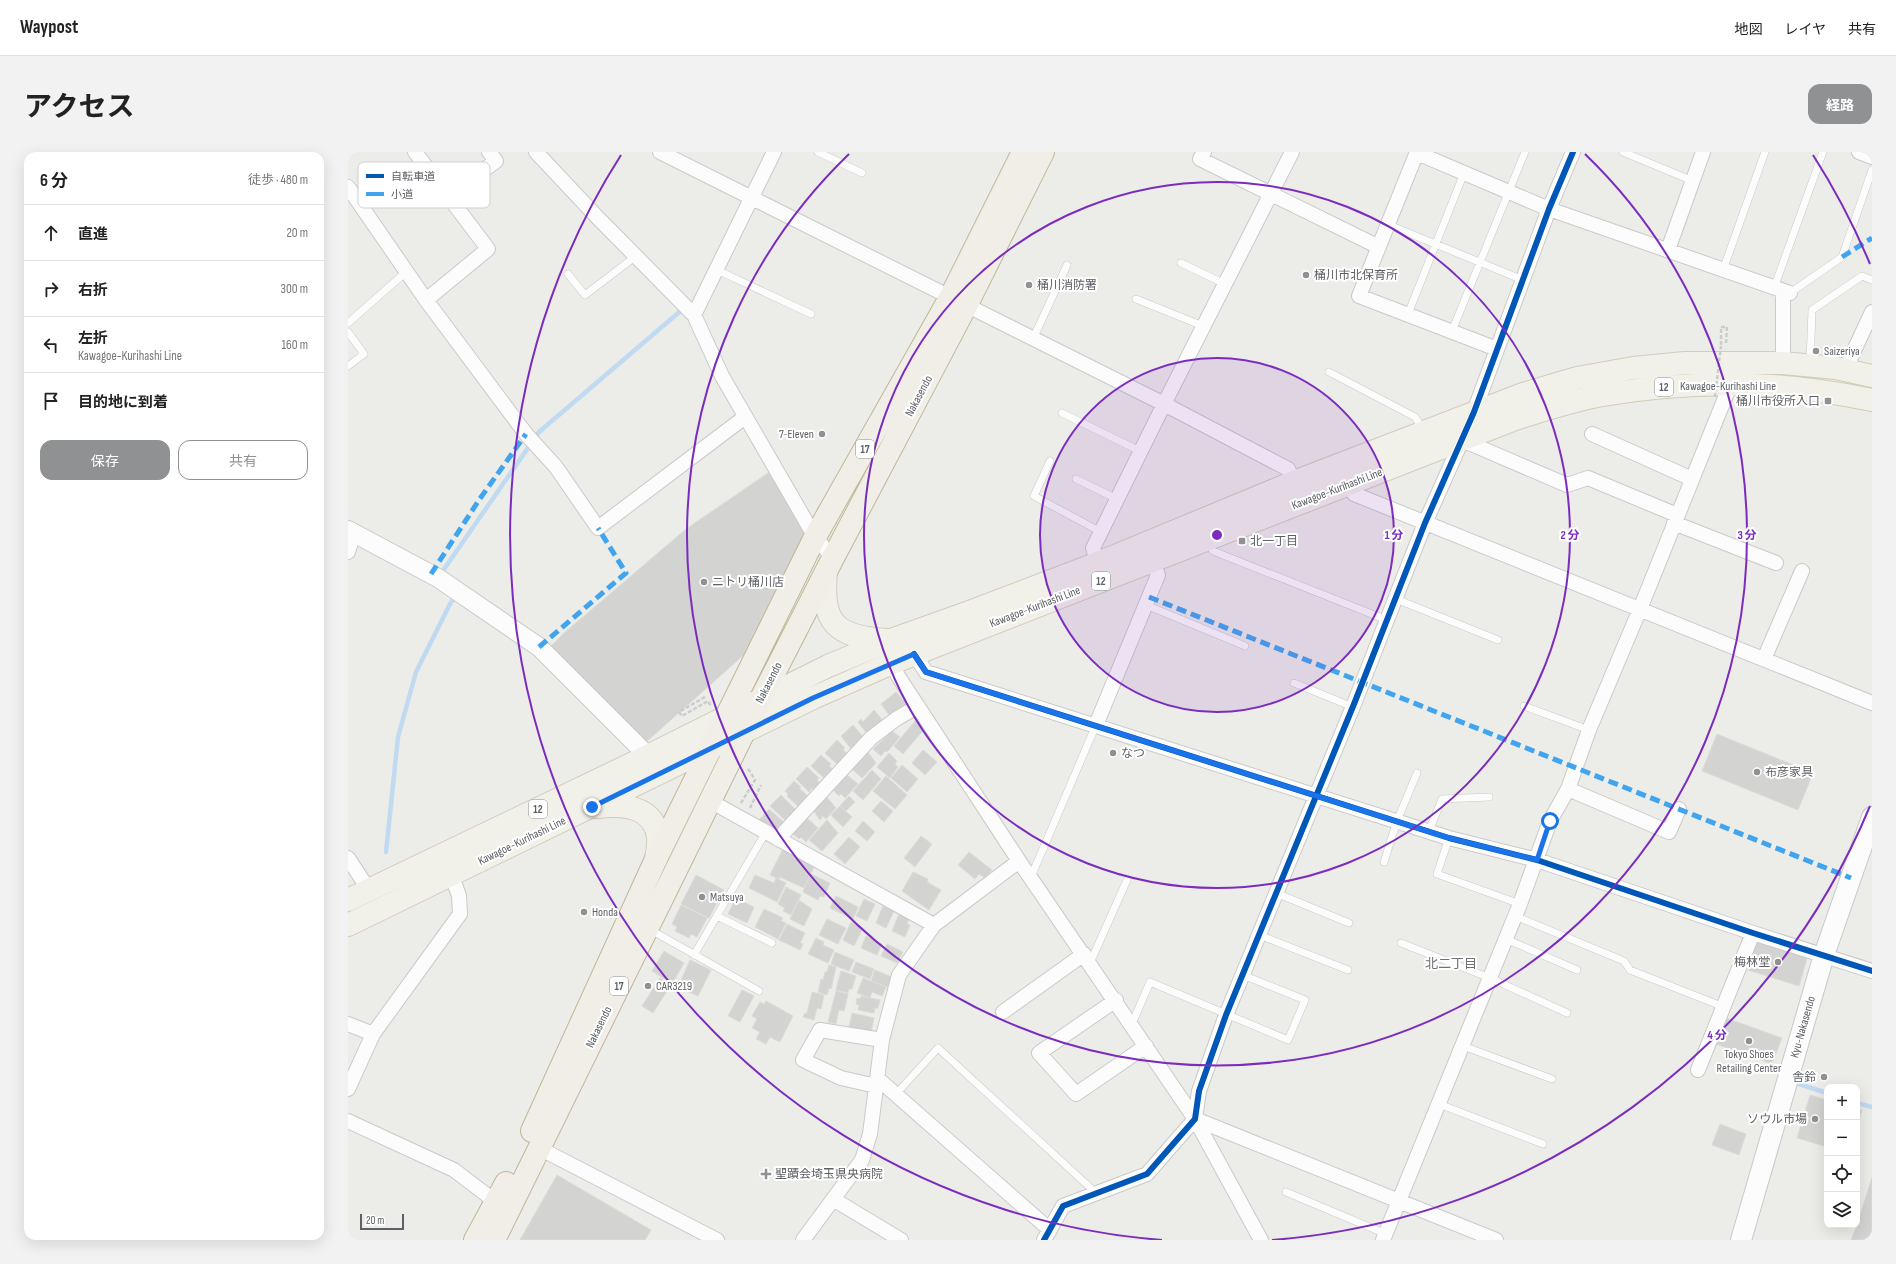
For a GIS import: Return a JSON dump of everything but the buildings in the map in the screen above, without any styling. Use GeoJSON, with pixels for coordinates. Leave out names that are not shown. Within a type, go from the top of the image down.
{"type":"FeatureCollection","features":[{"type":"Feature","properties":{"kind":"highway","name":"Nakasendo"},"geometry":{"type":"LineString","coordinates":[[494,1240],[958,302],[1023,152]]}},
{"type":"Feature","properties":{"kind":"highway","name":"Nakasendo"},"geometry":{"type":"LineString","coordinates":[[475,1240],[518,1161],[656,859],[728,716],[815,537],[958,302],[1043,152]]}},
{"type":"Feature","properties":{"kind":"main road","name":"Kawagoe-Kurihashi Line"},"geometry":{"type":"LineString","coordinates":[[348,900],[648,756],[828,666],[888,640],[972,611],[1098,563],[1294,482],[1523,394],[1577,378],[1633,368],[1685,363],[1783,363],[1845,370],[1872,376]]}},
{"type":"Feature","properties":{"kind":"main road","name":"Kawagoe-Kurihashi Line"},"geometry":{"type":"LineString","coordinates":[[348,925],[452,876],[813,698],[892,663],[1516,419],[1561,405],[1603,395],[1671,386],[1723,390],[1783,385],[1834,392],[1872,400]]}},
{"type":"Feature","properties":{"kind":"main road"},"geometry":{"type":"LineString","coordinates":[[829,565],[824,592],[825,606],[830,619],[840,630],[854,636],[869,639],[888,640]]}},
{"type":"Feature","properties":{"kind":"main road"},"geometry":{"type":"LineString","coordinates":[[592,807],[615,805],[630,806],[642,811],[651,819],[656,830],[658,839],[656,859]]}},
{"type":"Feature","properties":{"kind":"main road","name":"Kyu-Nakasendo"},"geometry":{"type":"LineString","coordinates":[[1741,1240],[1824,955],[1872,817]]}},
{"type":"Feature","properties":{"kind":"street"},"geometry":{"type":"LineString","coordinates":[[415,152],[422,162]]}},
{"type":"Feature","properties":{"kind":"street"},"geometry":{"type":"LineString","coordinates":[[490,152],[496,162],[490,166]]}},
{"type":"Feature","properties":{"kind":"street"},"geometry":{"type":"LineString","coordinates":[[536,152],[694,315],[722,376],[815,537],[829,565]]}},
{"type":"Feature","properties":{"kind":"street"},"geometry":{"type":"LineString","coordinates":[[660,152],[1164,404],[1288,469],[1294,482]]}},
{"type":"Feature","properties":{"kind":"street"},"geometry":{"type":"LineString","coordinates":[[694,315],[774,152]]}},
{"type":"Feature","properties":{"kind":"street"},"geometry":{"type":"LineString","coordinates":[[1204,152],[1200,159],[1380,247]]}},
{"type":"Feature","properties":{"kind":"street"},"geometry":{"type":"LineString","coordinates":[[1098,563],[1092,548],[1292,152]]}},
{"type":"Feature","properties":{"kind":"street"},"geometry":{"type":"LineString","coordinates":[[1497,349],[1359,296],[1389,225],[1417,152],[1549,209],[1782,290],[1783,363]]}},
{"type":"Feature","properties":{"kind":"street"},"geometry":{"type":"LineString","coordinates":[[882,1040],[820,1030],[803,1060],[841,1078],[877,1082],[896,1094],[1047,1235],[1063,1206],[1147,1174],[1195,1119],[1199,1091],[1226,1015],[1353,707],[1425,523],[1474,412],[1549,209],[1573,152]]}},
{"type":"Feature","properties":{"kind":"street"},"geometry":{"type":"LineString","coordinates":[[1668,250],[1703,152]]}},
{"type":"Feature","properties":{"kind":"street"},"geometry":{"type":"LineString","coordinates":[[1859,152],[1872,156]]}},
{"type":"Feature","properties":{"kind":"street"},"geometry":{"type":"LineString","coordinates":[[348,187],[358,202]]}},
{"type":"Feature","properties":{"kind":"street"},"geometry":{"type":"LineString","coordinates":[[362,208],[426,300],[526,434],[556,467],[598,528],[745,417]]}},
{"type":"Feature","properties":{"kind":"street"},"geometry":{"type":"LineString","coordinates":[[426,300],[488,249],[457,208]]}},
{"type":"Feature","properties":{"kind":"street"},"geometry":{"type":"LineString","coordinates":[[1845,370],[1872,312]]}},
{"type":"Feature","properties":{"kind":"street"},"geometry":{"type":"LineString","coordinates":[[1385,1237],[1506,939],[1537,860],[1550,821],[1568,789],[1589,730],[1640,609],[1692,479],[1723,390]]}},
{"type":"Feature","properties":{"kind":"street"},"geometry":{"type":"LineString","coordinates":[[1592,434],[1692,479]]}},
{"type":"Feature","properties":{"kind":"street"},"geometry":{"type":"LineString","coordinates":[[1462,440],[1567,485],[1588,478],[1776,563]]}},
{"type":"Feature","properties":{"kind":"street"},"geometry":{"type":"LineString","coordinates":[[1350,484],[1354,494],[1872,703]]}},
{"type":"Feature","properties":{"kind":"street"},"geometry":{"type":"LineString","coordinates":[[348,552],[351,532],[438,578],[539,647],[648,756]]}},
{"type":"Feature","properties":{"kind":"street"},"geometry":{"type":"LineString","coordinates":[[1096,725],[1158,575],[1153,561]]}},
{"type":"Feature","properties":{"kind":"street"},"geometry":{"type":"LineString","coordinates":[[1764,659],[1802,571]]}},
{"type":"Feature","properties":{"kind":"street"},"geometry":{"type":"LineString","coordinates":[[914,654],[926,672],[1316,794],[1449,838],[1537,860],[1753,933],[1872,971]]}},
{"type":"Feature","properties":{"kind":"street"},"geometry":{"type":"LineString","coordinates":[[892,663],[918,706],[1019,861],[1116,1000],[1195,1119],[1259,1239]]}},
{"type":"Feature","properties":{"kind":"street"},"geometry":{"type":"LineString","coordinates":[[772,836],[871,738],[896,719],[918,706]]}},
{"type":"Feature","properties":{"kind":"street"},"geometry":{"type":"LineString","coordinates":[[1568,789],[1669,832],[1679,809]]}},
{"type":"Feature","properties":{"kind":"street"},"geometry":{"type":"LineString","coordinates":[[710,801],[934,925]]}},
{"type":"Feature","properties":{"kind":"street"},"geometry":{"type":"LineString","coordinates":[[348,858],[369,890]]}},
{"type":"Feature","properties":{"kind":"street"},"geometry":{"type":"LineString","coordinates":[[803,1240],[862,1160],[870,1134],[882,1040],[899,975],[934,925],[1019,861]]}},
{"type":"Feature","properties":{"kind":"street"},"geometry":{"type":"LineString","coordinates":[[348,1089],[373,1034],[460,914],[459,896],[452,876]]}},
{"type":"Feature","properties":{"kind":"street"},"geometry":{"type":"LineString","coordinates":[[1698,1070],[1753,933]]}},
{"type":"Feature","properties":{"kind":"street"},"geometry":{"type":"LineString","coordinates":[[1003,1012],[1087,958]]}},
{"type":"Feature","properties":{"kind":"street"},"geometry":{"type":"LineString","coordinates":[[1116,1000],[1039,1053],[1076,1094],[1146,1046]]}},
{"type":"Feature","properties":{"kind":"street"},"geometry":{"type":"LineString","coordinates":[[348,1024],[373,1034]]}},
{"type":"Feature","properties":{"kind":"street"},"geometry":{"type":"LineString","coordinates":[[1195,1119],[1400,1200],[1496,1240]]}},
{"type":"Feature","properties":{"kind":"street"},"geometry":{"type":"LineString","coordinates":[[348,1121],[454,1170],[496,1202]]}},
{"type":"Feature","properties":{"kind":"street"},"geometry":{"type":"LineString","coordinates":[[539,1148],[717,1240]]}},
{"type":"Feature","properties":{"kind":"street"},"geometry":{"type":"LineString","coordinates":[[833,1199],[901,1240]]}},
{"type":"Feature","properties":{"kind":"lane"},"geometry":{"type":"LineString","coordinates":[[818,152],[862,173]]}},
{"type":"Feature","properties":{"kind":"lane"},"geometry":{"type":"LineString","coordinates":[[1452,332],[1525,152]]}},
{"type":"Feature","properties":{"kind":"lane"},"geometry":{"type":"LineString","coordinates":[[1623,152],[1693,181]]}},
{"type":"Feature","properties":{"kind":"lane"},"geometry":{"type":"LineString","coordinates":[[1723,270],[1765,152]]}},
{"type":"Feature","properties":{"kind":"lane"},"geometry":{"type":"LineString","coordinates":[[1782,290],[1823,152]]}},
{"type":"Feature","properties":{"kind":"lane"},"geometry":{"type":"LineString","coordinates":[[1782,290],[1842,257],[1872,170]]}},
{"type":"Feature","properties":{"kind":"lane"},"geometry":{"type":"LineString","coordinates":[[1408,314],[1464,173]]}},
{"type":"Feature","properties":{"kind":"lane"},"geometry":{"type":"LineString","coordinates":[[1389,225],[1523,280]]}},
{"type":"Feature","properties":{"kind":"lane"},"geometry":{"type":"LineString","coordinates":[[568,274],[585,295],[636,256]]}},
{"type":"Feature","properties":{"kind":"lane"},"geometry":{"type":"LineString","coordinates":[[1181,263],[1225,284]]}},
{"type":"Feature","properties":{"kind":"lane"},"geometry":{"type":"LineString","coordinates":[[1033,339],[1068,265]]}},
{"type":"Feature","properties":{"kind":"lane"},"geometry":{"type":"LineString","coordinates":[[717,270],[811,314]]}},
{"type":"Feature","properties":{"kind":"lane"},"geometry":{"type":"LineString","coordinates":[[348,323],[406,272]]}},
{"type":"Feature","properties":{"kind":"lane"},"geometry":{"type":"LineString","coordinates":[[1810,366],[1812,310],[1862,276],[1872,280]]}},
{"type":"Feature","properties":{"kind":"lane"},"geometry":{"type":"LineString","coordinates":[[1136,299],[1203,326]]}},
{"type":"Feature","properties":{"kind":"lane"},"geometry":{"type":"LineString","coordinates":[[348,332],[364,354],[348,366]]}},
{"type":"Feature","properties":{"kind":"lane"},"geometry":{"type":"LineString","coordinates":[[1329,372],[1416,417],[1424,431]]}},
{"type":"Feature","properties":{"kind":"lane"},"geometry":{"type":"LineString","coordinates":[[1062,413],[1140,451]]}},
{"type":"Feature","properties":{"kind":"lane"},"geometry":{"type":"LineString","coordinates":[[1050,461],[1034,496],[1101,532]]}},
{"type":"Feature","properties":{"kind":"lane"},"geometry":{"type":"LineString","coordinates":[[1076,479],[1117,499]]}},
{"type":"Feature","properties":{"kind":"lane"},"geometry":{"type":"LineString","coordinates":[[1206,540],[1213,551],[1387,620]]}},
{"type":"Feature","properties":{"kind":"lane"},"geometry":{"type":"LineString","coordinates":[[1396,599],[1498,640]]}},
{"type":"Feature","properties":{"kind":"lane"},"geometry":{"type":"LineString","coordinates":[[1146,605],[1245,646]]}},
{"type":"Feature","properties":{"kind":"lane"},"geometry":{"type":"LineString","coordinates":[[1294,683],[1353,707]]}},
{"type":"Feature","properties":{"kind":"lane"},"geometry":{"type":"LineString","coordinates":[[1524,706],[1589,730]]}},
{"type":"Feature","properties":{"kind":"lane"},"geometry":{"type":"LineString","coordinates":[[1031,877],[1096,725]]}},
{"type":"Feature","properties":{"kind":"lane"},"geometry":{"type":"LineString","coordinates":[[1384,862],[1417,773]]}},
{"type":"Feature","properties":{"kind":"lane"},"geometry":{"type":"LineString","coordinates":[[1429,831],[1442,799],[1489,797]]}},
{"type":"Feature","properties":{"kind":"lane"},"geometry":{"type":"LineString","coordinates":[[694,954],[717,916],[772,836]]}},
{"type":"Feature","properties":{"kind":"lane"},"geometry":{"type":"LineString","coordinates":[[1449,838],[1437,874],[1624,961],[1630,970],[1724,1007]]}},
{"type":"Feature","properties":{"kind":"lane"},"geometry":{"type":"LineString","coordinates":[[1087,958],[1127,880]]}},
{"type":"Feature","properties":{"kind":"lane"},"geometry":{"type":"LineString","coordinates":[[1276,893],[1349,923]]}},
{"type":"Feature","properties":{"kind":"lane"},"geometry":{"type":"LineString","coordinates":[[717,916],[772,943]]}},
{"type":"Feature","properties":{"kind":"lane"},"geometry":{"type":"LineString","coordinates":[[648,928],[759,991]]}},
{"type":"Feature","properties":{"kind":"lane"},"geometry":{"type":"LineString","coordinates":[[1259,935],[1348,970]]}},
{"type":"Feature","properties":{"kind":"lane"},"geometry":{"type":"LineString","coordinates":[[1506,939],[1577,970]]}},
{"type":"Feature","properties":{"kind":"lane"},"geometry":{"type":"LineString","coordinates":[[1401,943],[1490,978],[1567,1013]]}},
{"type":"Feature","properties":{"kind":"lane"},"geometry":{"type":"LineString","coordinates":[[1132,1024],[1150,982],[1288,1040],[1305,1000],[1243,975]]}},
{"type":"Feature","properties":{"kind":"lane"},"geometry":{"type":"LineString","coordinates":[[1462,1046],[1552,1079]]}},
{"type":"Feature","properties":{"kind":"lane"},"geometry":{"type":"LineString","coordinates":[[896,1094],[938,1048],[1096,1193]]}},
{"type":"Feature","properties":{"kind":"lane"},"geometry":{"type":"LineString","coordinates":[[1439,1104],[1543,1144]]}},
{"type":"Feature","properties":{"kind":"lane"},"geometry":{"type":"LineString","coordinates":[[1286,1192],[1385,1237]]}},
{"type":"Feature","properties":{"kind":"path"},"geometry":{"type":"LineString","coordinates":[[1723,390],[1721,327],[1727,327],[1726,343]]}},
{"type":"Feature","properties":{"kind":"waterway"},"geometry":{"type":"LineString","coordinates":[[440,575],[539,432],[684,308]]}},
{"type":"Feature","properties":{"kind":"waterway"},"geometry":{"type":"LineString","coordinates":[[386,852],[398,737],[416,672],[456,595]]}},
{"type":"Feature","properties":{"kind":"waterway"},"geometry":{"type":"LineString","coordinates":[[1793,1082],[1824,1092]]}},
{"type":"Feature","properties":{"kind":"waterway"},"geometry":{"type":"LineString","coordinates":[[1860,1104],[1872,1107]]}},
{"type":"Feature","properties":{"kind":"marked path"},"geometry":{"type":"LineString","coordinates":[[1842,257],[1872,238]]}},
{"type":"Feature","properties":{"kind":"marked path"},"geometry":{"type":"LineString","coordinates":[[431,574],[479,500],[526,434]]}},
{"type":"Feature","properties":{"kind":"marked path"},"geometry":{"type":"LineString","coordinates":[[539,647],[626,573],[598,528]]}},
{"type":"Feature","properties":{"kind":"marked path"},"geometry":{"type":"LineString","coordinates":[[1149,597],[1851,878]]}},
{"type":"Feature","properties":{"kind":"cycle path"},"geometry":{"type":"LineString","coordinates":[[1044,1240],[1063,1206],[1147,1174],[1195,1119],[1199,1091],[1226,1015],[1354,704],[1425,523],[1474,412],[1549,209],[1573,152]]}},
{"type":"Feature","properties":{"kind":"cycle path"},"geometry":{"type":"LineString","coordinates":[[914,654],[926,672],[1449,838],[1537,860],[1753,933],[1872,971]]}},
{"type":"Feature","properties":{"kind":"place","name":"桶川市北保育所"},"geometry":{"type":"Point","coordinates":[1306,275]}},
{"type":"Feature","properties":{"kind":"place","name":"桶川消防署"},"geometry":{"type":"Point","coordinates":[1029,285]}},
{"type":"Feature","properties":{"kind":"place","name":"Saizeriya"},"geometry":{"type":"Point","coordinates":[1816,351]}},
{"type":"Feature","properties":{"kind":"place","name":"桶川市役所入口"},"geometry":{"type":"Point","coordinates":[1828,401]}},
{"type":"Feature","properties":{"kind":"place","name":"7-Eleven"},"geometry":{"type":"Point","coordinates":[822,434]}},
{"type":"Feature","properties":{"kind":"place","name":"北一丁目"},"geometry":{"type":"Point","coordinates":[1242,541]}},
{"type":"Feature","properties":{"kind":"place","name":"ニトリ桶川店"},"geometry":{"type":"Point","coordinates":[704,582]}},
{"type":"Feature","properties":{"kind":"place","name":"なつ"},"geometry":{"type":"Point","coordinates":[1113,753]}},
{"type":"Feature","properties":{"kind":"place","name":"布彦家具"},"geometry":{"type":"Point","coordinates":[1757,772]}},
{"type":"Feature","properties":{"kind":"place","name":"Matsuya"},"geometry":{"type":"Point","coordinates":[702,897]}},
{"type":"Feature","properties":{"kind":"place","name":"Honda"},"geometry":{"type":"Point","coordinates":[584,912]}},
{"type":"Feature","properties":{"kind":"place","name":"梅林堂"},"geometry":{"type":"Point","coordinates":[1778,962]}},
{"type":"Feature","properties":{"kind":"place","name":"CAR3219"},"geometry":{"type":"Point","coordinates":[648,986]}},
{"type":"Feature","properties":{"kind":"place","name":"Tokyo Shoes Retailing Center"},"geometry":{"type":"Point","coordinates":[1749,1041]}},
{"type":"Feature","properties":{"kind":"place","name":"舎鈴"},"geometry":{"type":"Point","coordinates":[1824,1077]}},
{"type":"Feature","properties":{"kind":"place","name":"ソウル市場"},"geometry":{"type":"Point","coordinates":[1815,1119]}},
{"type":"Feature","properties":{"kind":"place","name":"聖蹟会埼玉県央病院"},"geometry":{"type":"Point","coordinates":[766,1174]}},
{"type":"Feature","properties":{"kind":"district","name":"北二丁目"},"geometry":{"type":"Point","coordinates":[1451,964]}},
{"type":"Feature","properties":{"kind":"route"},"geometry":{"type":"LineString","coordinates":[[592,807],[813,698],[914,654],[926,672],[1316,794],[1449,838],[1537,860],[1550,821]]}}]}
